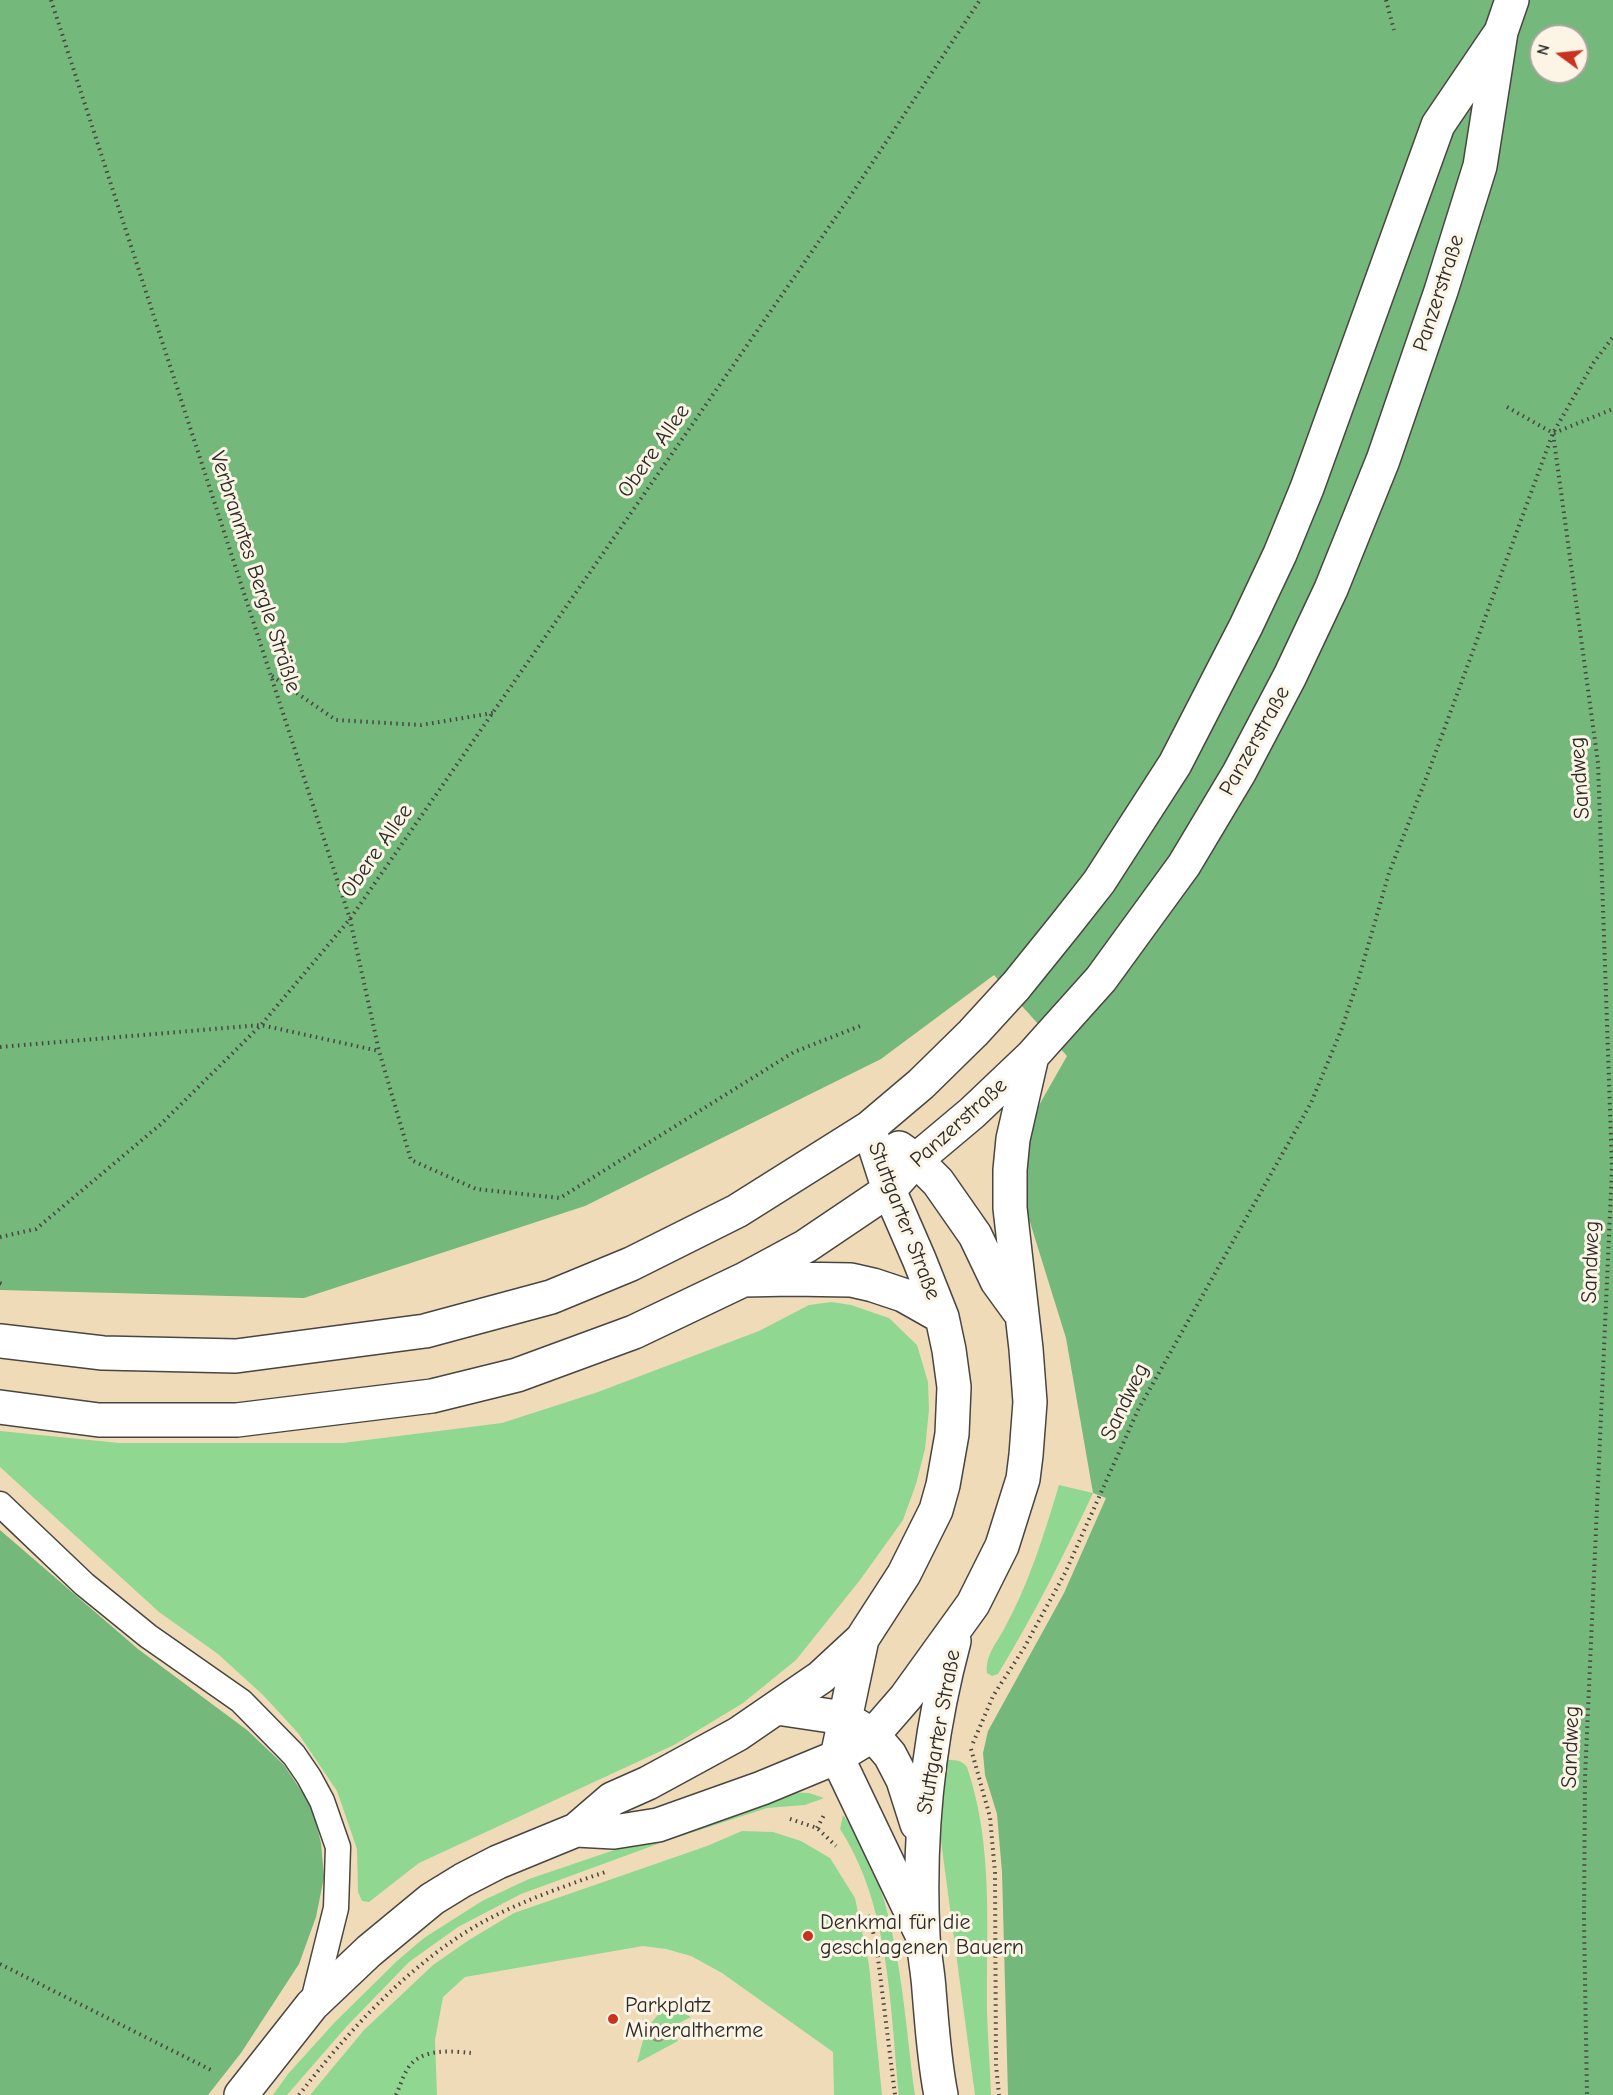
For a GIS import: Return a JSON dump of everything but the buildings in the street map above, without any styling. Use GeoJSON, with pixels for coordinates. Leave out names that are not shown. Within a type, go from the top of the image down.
{"type":"FeatureCollection","features":[{"type":"Feature","properties":{"kind":"main road","name":"Panzerstraße"},"geometry":{"type":"LineString","coordinates":[[0,1407],[99,1420],[237,1420],[432,1396],[517,1375],[634,1332],[743,1280],[806,1246],[889,1190],[916,1160],[972,1113],[1032,1056],[1101,979],[1184,865],[1239,773],[1290,676],[1331,589],[1383,460],[1441,291],[1480,166],[1501,32],[1512,0]]}},
{"type":"Feature","properties":{"kind":"main road","name":"Panzerstraße"},"geometry":{"type":"LineString","coordinates":[[0,1341],[103,1353],[236,1356],[425,1331],[551,1297],[631,1264],[737,1211],[869,1128],[921,1084],[973,1033],[1016,986],[1100,882],[1174,764],[1246,626],[1280,554],[1326,437],[1438,125],[1501,32]]}},
{"type":"Feature","properties":{"kind":"main road"},"geometry":{"type":"LineString","coordinates":[[1021,1313],[1010,1208],[1010,1170],[1015,1129],[1032,1056]]}},
{"type":"Feature","properties":{"kind":"main road","name":"Stuttgarter Straße"},"geometry":{"type":"LineString","coordinates":[[869,1128],[916,1160],[938,1182],[975,1234],[997,1281],[1021,1313],[1030,1402],[1023,1479],[1002,1546],[973,1604],[958,1628],[906,1697],[873,1735]]}},
{"type":"Feature","properties":{"kind":"main road","name":"Stuttgarter Straße"},"geometry":{"type":"LineString","coordinates":[[869,1128],[889,1190],[942,1317],[954,1387],[952,1434],[936,1510],[910,1564],[862,1639],[837,1756],[923,1937]]}},
{"type":"Feature","properties":{"kind":"main road"},"geometry":{"type":"LineString","coordinates":[[743,1280],[811,1278],[851,1280],[873,1284],[903,1295],[942,1317]]}},
{"type":"Feature","properties":{"kind":"main road","name":"Stuttgarter Straße"},"geometry":{"type":"LineString","coordinates":[[940,2095],[923,1937],[922,1837],[925,1798],[944,1677],[958,1628]]}},
{"type":"Feature","properties":{"kind":"main road"},"geometry":{"type":"LineString","coordinates":[[242,2094],[312,2005],[369,1951],[432,1899],[498,1862],[576,1830],[612,1799],[648,1783],[738,1734],[821,1677],[862,1639]]}},
{"type":"Feature","properties":{"kind":"main road","name":"Stuttgarter Straße"},"geometry":{"type":"LineString","coordinates":[[777,1708],[844,1718],[873,1735],[890,1755],[903,1780],[922,1837]]}},
{"type":"Feature","properties":{"kind":"main road"},"geometry":{"type":"LineString","coordinates":[[576,1830],[614,1832],[658,1825],[762,1788],[837,1756],[873,1735]]}},
{"type":"Feature","properties":{"kind":"lane"},"geometry":{"type":"LineString","coordinates":[[0,1504],[84,1584],[148,1636],[241,1701],[294,1755],[309,1777],[322,1801],[338,1847],[336,1908],[312,2005]]}},
{"type":"Feature","properties":{"kind":"path","name":"Verbranntes Bergle Sträßle"},"geometry":{"type":"LineString","coordinates":[[51,0],[350,919],[379,1051],[411,1160],[476,1189],[560,1198],[794,1052],[860,1026]]}},
{"type":"Feature","properties":{"kind":"path","name":"Obere Allee"},"geometry":{"type":"LineString","coordinates":[[0,1237],[36,1229],[160,1124],[261,1026],[350,919],[842,208],[980,0]]}},
{"type":"Feature","properties":{"kind":"path"},"geometry":{"type":"LineString","coordinates":[[1386,0],[1394,30]]}},
{"type":"Feature","properties":{"kind":"path","name":"Sandweg"},"geometry":{"type":"LineString","coordinates":[[999,2095],[996,2065],[995,1873],[990,1817],[971,1749],[993,1696],[1024,1648],[1065,1573],[1138,1410],[1175,1340],[1311,1103],[1359,977],[1389,873],[1553,433],[1594,362],[1613,337]]}},
{"type":"Feature","properties":{"kind":"path"},"geometry":{"type":"LineString","coordinates":[[1507,407],[1553,433],[1613,409]]}},
{"type":"Feature","properties":{"kind":"path","name":"Sandweg"},"geometry":{"type":"LineString","coordinates":[[1553,433],[1598,763],[1612,1168],[1586,1778],[1584,1921],[1587,2095]]}},
{"type":"Feature","properties":{"kind":"path"},"geometry":{"type":"LineString","coordinates":[[271,675],[336,720],[421,725],[493,713]]}},
{"type":"Feature","properties":{"kind":"path"},"geometry":{"type":"LineString","coordinates":[[0,1047],[261,1026],[379,1051]]}},
{"type":"Feature","properties":{"kind":"path"},"geometry":{"type":"LineString","coordinates":[[784,1818],[817,1828],[839,1849]]}},
{"type":"Feature","properties":{"kind":"path"},"geometry":{"type":"LineString","coordinates":[[299,2095],[319,2069],[374,2008],[429,1959],[482,1923],[545,1894],[612,1870]]}},
{"type":"Feature","properties":{"kind":"path"},"geometry":{"type":"LineString","coordinates":[[866,1908],[876,1942],[895,2095]]}},
{"type":"Feature","properties":{"kind":"path"},"geometry":{"type":"LineString","coordinates":[[0,1964],[210,2069],[242,2094]]}},
{"type":"Feature","properties":{"kind":"path"},"geometry":{"type":"LineString","coordinates":[[396,2095],[410,2066],[427,2055],[447,2050],[471,2053]]}},
{"type":"Feature","properties":{"kind":"green space"},"geometry":{"type":"Polygon","coordinates":[[[0,0],[1613,0],[1613,2095],[1008,2095],[1002,1872],[997,1814],[985,1775],[983,1753],[988,1731],[1064,1593],[1106,1498],[1093,1493],[1066,1338],[1024,1203],[1028,1136],[1038,1107],[1067,1056],[994,975],[881,1059],[585,1206],[304,1298],[0,1290],[0,0]]]}},
{"type":"Feature","properties":{"kind":"green space"},"geometry":{"type":"Polygon","coordinates":[[[831,1302],[851,1305],[889,1318],[917,1345],[928,1382],[929,1410],[925,1449],[916,1484],[903,1520],[860,1580],[796,1660],[743,1703],[674,1745],[419,1863],[369,1902],[362,1901],[358,1892],[357,1849],[337,1791],[298,1733],[263,1695],[218,1654],[159,1612],[0,1467],[0,1431],[119,1443],[343,1443],[502,1423],[598,1392],[759,1331],[809,1305],[831,1302]]]}},
{"type":"Feature","properties":{"kind":"green space"},"geometry":{"type":"Polygon","coordinates":[[[1059,1485],[1093,1493],[1024,1630],[998,1674],[992,1676],[987,1673],[989,1656],[1028,1578],[1059,1485]]]}},
{"type":"Feature","properties":{"kind":"green space"},"geometry":{"type":"Polygon","coordinates":[[[0,1530],[138,1649],[247,1730],[284,1765],[312,1807],[321,1843],[324,1877],[316,1917],[299,1964],[241,2053],[208,2095],[0,2095],[0,1530]]]}},
{"type":"Feature","properties":{"kind":"green space"},"geometry":{"type":"Polygon","coordinates":[[[944,1760],[959,1761],[967,1767],[976,1797],[981,1827],[987,1889],[987,2012],[991,2095],[975,2095],[941,1841],[940,1800],[944,1760]]]}},
{"type":"Feature","properties":{"kind":"green space"},"geometry":{"type":"Polygon","coordinates":[[[785,1792],[809,1793],[824,1798],[805,1805],[767,1808],[663,1842],[521,1894],[458,1927],[409,1962],[347,2026],[287,2095],[273,2095],[288,2074],[335,2022],[397,1961],[424,1938],[482,1901],[529,1879],[785,1792]]]}},
{"type":"Feature","properties":{"kind":"green space"},"geometry":{"type":"Polygon","coordinates":[[[843,1815],[862,1844],[876,1876],[887,1912],[902,1987],[915,2095],[899,2095],[885,1958],[869,1891],[857,1859],[840,1829],[843,1815]]]}},
{"type":"Feature","properties":{"kind":"green space"},"geometry":{"type":"Polygon","coordinates":[[[742,1831],[773,1832],[801,1841],[830,1858],[855,1898],[869,1965],[882,2095],[834,2095],[833,2052],[722,1973],[691,1956],[643,1946],[465,1977],[443,1997],[435,2040],[437,2095],[310,2095],[364,2030],[433,1965],[469,1940],[514,1913],[707,1846],[742,1831]]]}},
{"type":"Feature","properties":{"kind":"green space"},"geometry":{"type":"Polygon","coordinates":[[[667,2004],[691,2017],[671,2027],[678,2041],[637,2063],[646,2029],[667,2004]]]}},
{"type":"Feature","properties":{"kind":"place","name":"Denkmal für die geschlagenen Bauern"},"geometry":{"type":"Point","coordinates":[808,1936]}},
{"type":"Feature","properties":{"kind":"place","name":"Parkplatz Mineraltherme"},"geometry":{"type":"Point","coordinates":[613,2019]}}]}
